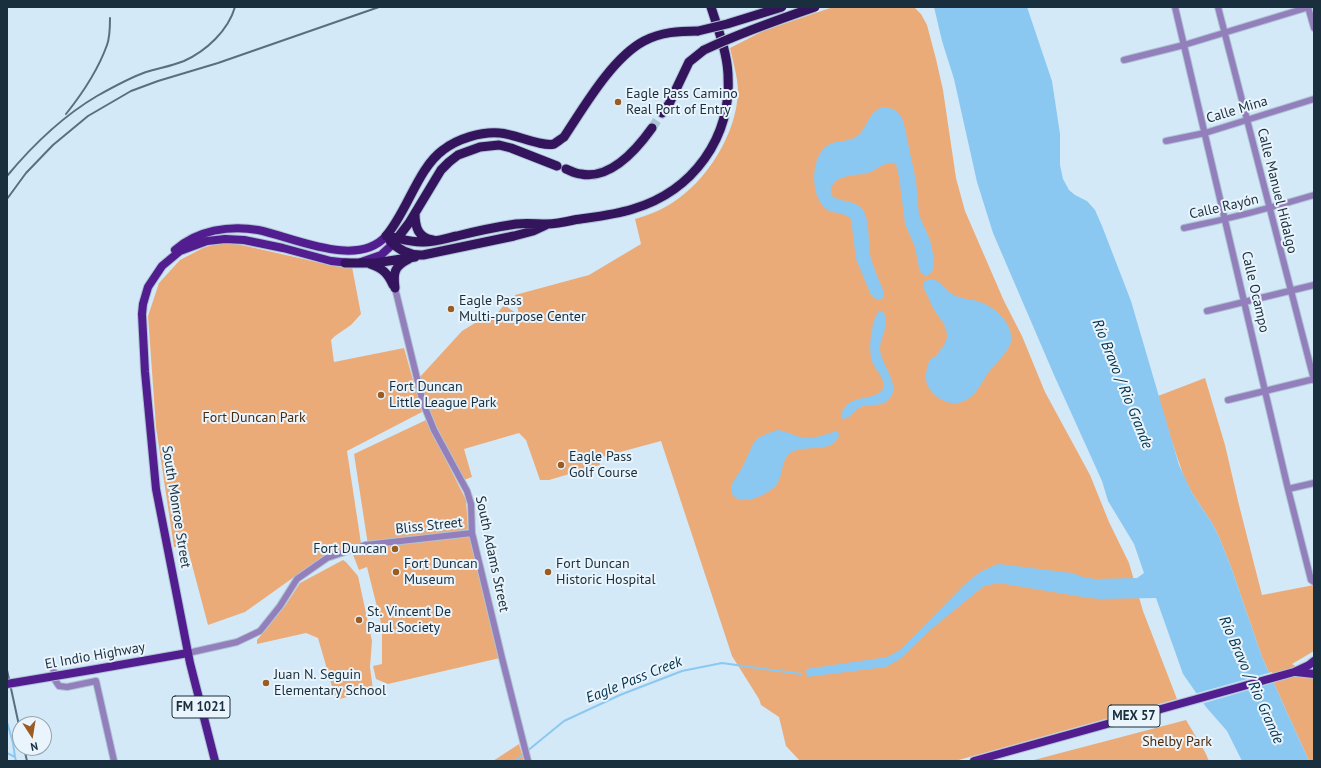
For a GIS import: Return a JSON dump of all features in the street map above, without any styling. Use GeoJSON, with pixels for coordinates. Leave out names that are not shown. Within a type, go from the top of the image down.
{"type":"FeatureCollection","features":[{"type":"Feature","properties":{"kind":"highway"},"geometry":{"type":"LineString","coordinates":[[711,7],[725,55],[728,74],[726,110],[721,127],[713,145],[702,163],[686,180],[670,193],[655,202],[611,215],[548,224],[530,223],[492,227],[426,242],[396,241],[386,236],[397,221],[424,172],[434,158],[454,143],[490,133],[515,136],[546,145],[555,143],[564,137],[605,77],[619,61],[644,41],[660,35],[679,31],[698,31],[727,24],[782,7]]}},
{"type":"Feature","properties":{"kind":"highway"},"geometry":{"type":"LineString","coordinates":[[662,113],[669,104],[689,62],[704,50],[762,25],[815,7]]}},
{"type":"Feature","properties":{"kind":"highway"},"geometry":{"type":"LineString","coordinates":[[566,169],[581,174],[594,174],[620,164],[633,152],[652,128]]}},
{"type":"Feature","properties":{"kind":"highway"},"geometry":{"type":"LineString","coordinates":[[490,133],[491,145]]}},
{"type":"Feature","properties":{"kind":"highway"},"geometry":{"type":"LineString","coordinates":[[396,241],[441,170],[449,162],[468,151],[491,145],[499,145],[511,148],[557,166]]}},
{"type":"Feature","properties":{"kind":"highway"},"geometry":{"type":"LineString","coordinates":[[415,213],[415,222],[418,232],[428,239],[437,240]]}},
{"type":"Feature","properties":{"kind":"highway"},"geometry":{"type":"LineString","coordinates":[[367,264],[423,255],[514,236],[533,231],[548,224]]}},
{"type":"Feature","properties":{"kind":"highway"},"geometry":{"type":"LineString","coordinates":[[396,241],[399,249],[406,253],[423,255]]}},
{"type":"Feature","properties":{"kind":"highway"},"geometry":{"type":"LineString","coordinates":[[395,288],[394,278],[397,268],[412,257]]}},
{"type":"Feature","properties":{"kind":"highway"},"geometry":{"type":"LineString","coordinates":[[345,263],[367,264],[379,267],[388,274],[395,288]]}},
{"type":"Feature","properties":{"kind":"main road"},"geometry":{"type":"LineString","coordinates":[[168,260],[174,251],[190,239],[212,231],[223,229],[246,229],[259,231],[317,246],[345,251],[364,249],[382,241],[386,236]]}},
{"type":"Feature","properties":{"kind":"main road"},"geometry":{"type":"LineString","coordinates":[[168,260],[188,247],[208,241],[225,239],[244,240],[345,263],[369,260],[381,255],[396,241]]}},
{"type":"Feature","properties":{"kind":"main road","name":"South Monroe Street"},"geometry":{"type":"LineString","coordinates":[[168,260],[162,266],[148,287],[142,314],[146,380],[156,489],[188,653],[215,761]]}},
{"type":"Feature","properties":{"kind":"main road","name":"El Indio Highway"},"geometry":{"type":"LineString","coordinates":[[7,684],[188,653]]}},
{"type":"Feature","properties":{"kind":"main road","name":"MEX 57"},"geometry":{"type":"LineString","coordinates":[[974,761],[1294,672],[1314,661]]}},
{"type":"Feature","properties":{"kind":"main road","name":"MEX 57"},"geometry":{"type":"LineString","coordinates":[[1294,672],[1314,674]]}},
{"type":"Feature","properties":{"kind":"street","name":"Calle Ocampo"},"geometry":{"type":"LineString","coordinates":[[1176,7],[1288,489],[1313,582]]}},
{"type":"Feature","properties":{"kind":"street","name":"Calle Manuel Hidalgo"},"geometry":{"type":"LineString","coordinates":[[1218,7],[1226,33],[1290,292],[1314,380]]}},
{"type":"Feature","properties":{"kind":"street"},"geometry":{"type":"LineString","coordinates":[[1124,60],[1226,33],[1309,7],[1314,28]]}},
{"type":"Feature","properties":{"kind":"street","name":"Calle Mina"},"geometry":{"type":"LineString","coordinates":[[1166,142],[1205,133],[1314,99]]}},
{"type":"Feature","properties":{"kind":"street","name":"Calle Rayón"},"geometry":{"type":"LineString","coordinates":[[1184,228],[1225,220],[1314,195]]}},
{"type":"Feature","properties":{"kind":"street"},"geometry":{"type":"LineString","coordinates":[[1207,312],[1314,285]]}},
{"type":"Feature","properties":{"kind":"street","name":"South Adams Street"},"geometry":{"type":"LineString","coordinates":[[395,288],[423,403],[434,430],[466,491],[471,504],[472,533],[524,748],[528,759]]}},
{"type":"Feature","properties":{"kind":"street"},"geometry":{"type":"LineString","coordinates":[[1228,400],[1314,380]]}},
{"type":"Feature","properties":{"kind":"street"},"geometry":{"type":"LineString","coordinates":[[1288,489],[1314,483]]}},
{"type":"Feature","properties":{"kind":"street","name":"Bliss Street"},"geometry":{"type":"LineString","coordinates":[[188,653],[237,642],[260,631],[280,606],[297,579],[327,558],[365,545],[472,533]]}},
{"type":"Feature","properties":{"kind":"street"},"geometry":{"type":"LineString","coordinates":[[53,666],[55,680],[59,686],[67,687],[96,681],[114,761]]}},
{"type":"Feature","properties":{"kind":"green space","name":"Eagle Pass Golf Course"},"geometry":{"type":"Polygon","coordinates":[[[833,7],[914,7],[921,14],[927,25],[943,90],[956,178],[965,211],[1004,301],[1022,336],[1045,392],[1090,475],[1109,522],[1129,563],[1143,611],[1177,699],[955,761],[800,761],[786,746],[779,717],[761,705],[759,699],[732,656],[661,441],[598,458],[600,465],[549,480],[540,480],[526,440],[519,433],[464,449],[472,477],[464,480],[434,422],[419,378],[462,331],[475,323],[495,316],[504,305],[519,315],[515,295],[589,275],[641,244],[635,219],[658,211],[672,203],[685,194],[708,169],[726,139],[736,107],[738,86],[730,48],[763,31],[833,7]]]}},
{"type":"Feature","properties":{"kind":"green space","name":"Fort Duncan Park"},"geometry":{"type":"Polygon","coordinates":[[[216,244],[237,244],[321,263],[352,267],[361,314],[351,325],[331,340],[334,362],[404,348],[422,412],[347,451],[361,543],[325,555],[245,612],[208,625],[187,546],[174,547],[156,427],[148,316],[159,283],[180,260],[203,248],[216,244]]]}},
{"type":"Feature","properties":{"kind":"green space"},"geometry":{"type":"Polygon","coordinates":[[[1205,378],[1225,445],[1262,595],[1314,585],[1314,651],[1292,664],[1304,671],[1314,672],[1314,761],[1309,761],[1262,657],[1219,537],[1184,477],[1158,396],[1205,378]]]}},
{"type":"Feature","properties":{"kind":"green space"},"geometry":{"type":"Polygon","coordinates":[[[426,420],[466,500],[468,529],[453,535],[368,545],[354,454],[426,420]]]}},
{"type":"Feature","properties":{"kind":"green space"},"geometry":{"type":"Polygon","coordinates":[[[471,536],[500,658],[388,684],[376,679],[373,666],[382,664],[382,627],[367,567],[359,570],[352,552],[394,545],[471,536]]]}},
{"type":"Feature","properties":{"kind":"green space"},"geometry":{"type":"Polygon","coordinates":[[[343,560],[358,576],[372,641],[370,667],[373,690],[336,700],[318,638],[306,633],[257,644],[257,640],[285,606],[300,583],[343,560]]]}},
{"type":"Feature","properties":{"kind":"green space","name":"Shelby Park"},"geometry":{"type":"Polygon","coordinates":[[[1186,720],[1209,761],[1030,761],[1186,720]]]}},
{"type":"Feature","properties":{"kind":"green space"},"geometry":{"type":"Polygon","coordinates":[[[519,744],[524,761],[493,761],[519,744]]]}},
{"type":"Feature","properties":{"kind":"water","name":"Río Bravo / Rio Grande"},"geometry":{"type":"Polygon","coordinates":[[[934,7],[1027,7],[1052,81],[1060,134],[1060,165],[1063,179],[1069,190],[1087,201],[1095,210],[1102,226],[1131,301],[1179,465],[1192,493],[1212,523],[1219,537],[1262,657],[1309,761],[1242,761],[1227,731],[1206,707],[1183,674],[1156,598],[1099,599],[999,583],[984,586],[929,631],[900,659],[886,667],[807,677],[806,669],[887,657],[900,650],[965,584],[980,572],[999,564],[1072,573],[1095,579],[1137,578],[1144,573],[1134,544],[1108,501],[1102,481],[1054,375],[993,233],[977,182],[954,79],[942,41],[934,7]]]}},
{"type":"Feature","properties":{"kind":"water"},"geometry":{"type":"Polygon","coordinates":[[[885,107],[898,112],[903,120],[916,181],[919,215],[930,240],[934,259],[933,269],[930,274],[925,276],[920,272],[915,247],[905,224],[896,164],[885,164],[869,173],[840,178],[833,184],[831,194],[837,199],[854,203],[863,210],[868,226],[870,255],[884,293],[883,298],[878,300],[871,295],[856,259],[851,219],[845,215],[830,211],[819,201],[814,184],[814,174],[819,156],[823,149],[830,144],[850,140],[856,137],[875,111],[885,107]]]}},
{"type":"Feature","properties":{"kind":"water"},"geometry":{"type":"Polygon","coordinates":[[[929,279],[933,279],[940,283],[949,292],[956,296],[977,301],[992,308],[1005,320],[1010,330],[1011,343],[1005,353],[989,372],[974,394],[968,399],[958,403],[951,403],[938,398],[926,382],[926,371],[929,362],[938,353],[947,338],[947,332],[944,324],[932,306],[923,287],[924,282],[929,279]]]}},
{"type":"Feature","properties":{"kind":"water"},"geometry":{"type":"Polygon","coordinates":[[[879,311],[882,311],[886,319],[885,329],[880,345],[881,355],[891,377],[893,391],[890,398],[884,403],[860,407],[846,419],[843,419],[841,417],[842,412],[851,402],[875,395],[883,389],[884,385],[882,378],[873,365],[870,350],[872,328],[879,311]]]}},
{"type":"Feature","properties":{"kind":"water"},"geometry":{"type":"Polygon","coordinates":[[[777,430],[806,438],[818,437],[838,431],[839,435],[836,441],[830,445],[800,449],[793,451],[788,455],[784,462],[777,484],[768,492],[748,500],[736,498],[732,494],[731,485],[742,468],[753,444],[758,438],[777,430]]]}},
{"type":"Feature","properties":{"kind":"pier"},"geometry":{"type":"Polygon","coordinates":[[[1272,672],[1276,682],[1201,704],[1194,694],[1272,672]]]}},
{"type":"Feature","properties":{"kind":"waterway","name":"Eagle Pass Creek"},"geometry":{"type":"LineString","coordinates":[[515,761],[564,721],[620,695],[682,671],[722,663],[801,674]]}},
{"type":"Feature","properties":{"kind":"waterway"},"geometry":{"type":"LineString","coordinates":[[7,722],[15,757]]}},
{"type":"Feature","properties":{"kind":"waterway"},"geometry":{"type":"LineString","coordinates":[[7,753],[15,757],[16,761]]}},
{"type":"Feature","properties":{"kind":"tunnel"},"geometry":{"type":"LineString","coordinates":[[652,128],[662,113]]}},
{"type":"Feature","properties":{"kind":"railway"},"geometry":{"type":"LineString","coordinates":[[7,176],[49,132],[84,104],[133,77],[179,63],[200,52],[222,32],[232,16],[235,7]]}},
{"type":"Feature","properties":{"kind":"railway"},"geometry":{"type":"LineString","coordinates":[[7,199],[26,173],[53,145],[88,116],[131,91],[158,81],[218,63],[379,7]]}},
{"type":"Feature","properties":{"kind":"railway"},"geometry":{"type":"LineString","coordinates":[[66,114],[78,98],[99,64],[109,39],[110,18]]}},
{"type":"Feature","properties":{"kind":"railway"},"geometry":{"type":"LineString","coordinates":[[7,670],[17,716]]}},
{"type":"Feature","properties":{"kind":"railway"},"geometry":{"type":"LineString","coordinates":[[26,756],[27,761]]}},
{"type":"Feature","properties":{"kind":"place","name":"Eagle Pass Camino Real Port of Entry"},"geometry":{"type":"Point","coordinates":[618,102]}},
{"type":"Feature","properties":{"kind":"place","name":"Eagle Pass Multi-purpose Center"},"geometry":{"type":"Point","coordinates":[451,309]}},
{"type":"Feature","properties":{"kind":"place","name":"Fort Duncan Little League Park"},"geometry":{"type":"Point","coordinates":[381,395]}},
{"type":"Feature","properties":{"kind":"place","name":"Eagle Pass Golf Course"},"geometry":{"type":"Point","coordinates":[561,465]}},
{"type":"Feature","properties":{"kind":"place","name":"Fort Duncan"},"geometry":{"type":"Point","coordinates":[395,549]}},
{"type":"Feature","properties":{"kind":"place","name":"Fort Duncan Museum"},"geometry":{"type":"Point","coordinates":[396,572]}},
{"type":"Feature","properties":{"kind":"place","name":"Fort Duncan Historic Hospital"},"geometry":{"type":"Point","coordinates":[548,572]}},
{"type":"Feature","properties":{"kind":"place","name":"St. Vincent De Paul Society"},"geometry":{"type":"Point","coordinates":[359,620]}},
{"type":"Feature","properties":{"kind":"place","name":"Juan N. Seguin Elementary School"},"geometry":{"type":"Point","coordinates":[266,683]}}]}
